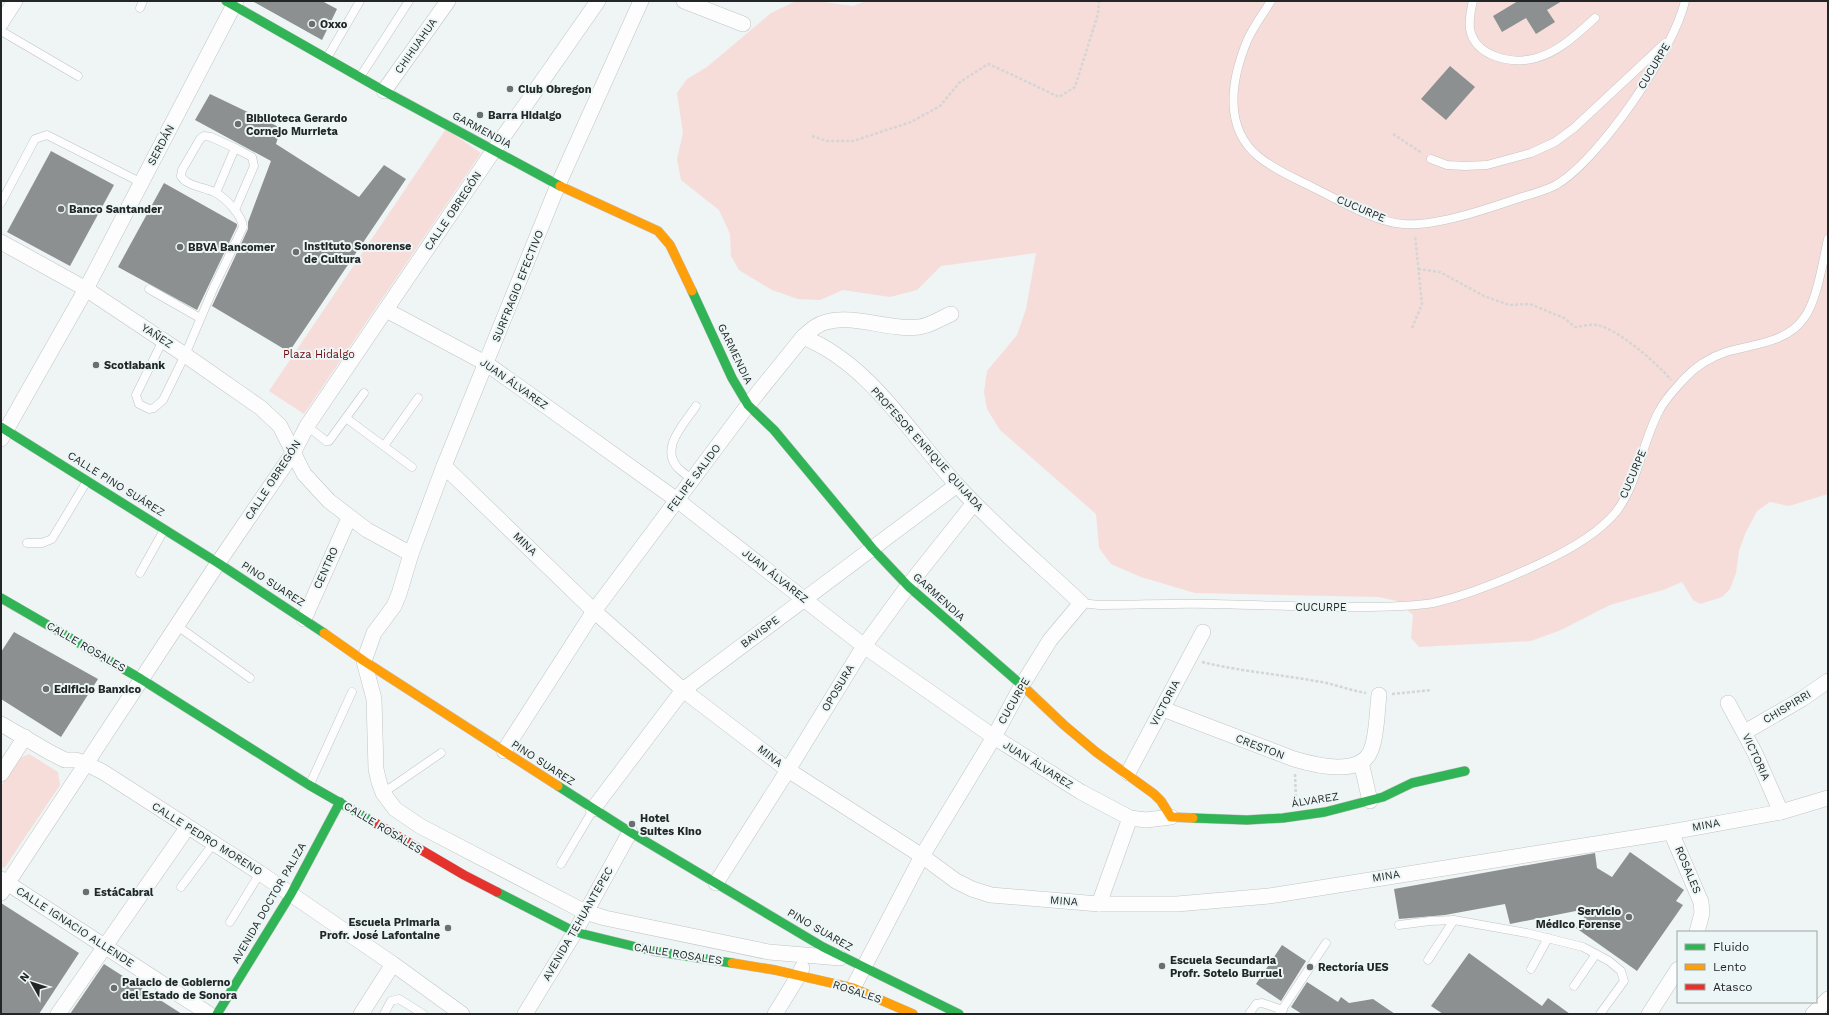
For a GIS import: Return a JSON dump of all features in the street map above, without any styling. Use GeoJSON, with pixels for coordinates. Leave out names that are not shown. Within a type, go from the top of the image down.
{"type":"FeatureCollection","features":[{"type":"Feature","properties":{"kind":"main road","name":"GARMENDIA"},"geometry":{"type":"LineString","coordinates":[[232,2],[384,91],[558,185],[647,225],[665,237],[732,378],[748,404],[774,430],[872,548],[908,586],[1022,685],[1083,741],[1128,773],[1154,794],[1169,813]]}},
{"type":"Feature","properties":{"kind":"main road","name":"CALLE PINO SUÁREZ"},"geometry":{"type":"LineString","coordinates":[[3,432],[88,481],[218,563]]}},
{"type":"Feature","properties":{"kind":"main road","name":"PINO SUAREZ"},"geometry":{"type":"LineString","coordinates":[[218,563],[304,619],[364,661],[593,809],[806,937],[865,967]]}},
{"type":"Feature","properties":{"kind":"main road","name":"CALLE ROSALES"},"geometry":{"type":"LineString","coordinates":[[1,598],[141,679],[309,785],[464,875],[575,932],[610,942],[654,951],[752,966],[799,975]]}},
{"type":"Feature","properties":{"kind":"main road","name":"ÁLVAREZ"},"geometry":{"type":"LineString","coordinates":[[1169,813],[1247,820],[1297,816],[1325,812],[1370,801],[1383,797],[1412,783],[1465,771]]}},
{"type":"Feature","properties":{"kind":"main road","name":"AVENIDA DOCTOR PALIZA"},"geometry":{"type":"LineString","coordinates":[[217,1014],[291,894],[340,802]]}},
{"type":"Feature","properties":{"kind":"main road","name":"ROSALES"},"geometry":{"type":"LineString","coordinates":[[865,967],[959,1014]]}},
{"type":"Feature","properties":{"kind":"main road","name":"ROSALES"},"geometry":{"type":"LineString","coordinates":[[799,975],[853,988],[913,1014]]}},
{"type":"Feature","properties":{"kind":"street"},"geometry":{"type":"LineString","coordinates":[[1,23],[15,1]]}},
{"type":"Feature","properties":{"kind":"street","name":"CHIHUAHUA"},"geometry":{"type":"LineString","coordinates":[[384,91],[448,1]]}},
{"type":"Feature","properties":{"kind":"street","name":"CALLE OBREGÓN"},"geometry":{"type":"LineString","coordinates":[[3,885],[86,763],[176,625],[294,454],[307,426],[494,150],[598,1]]}},
{"type":"Feature","properties":{"kind":"street","name":"SURFRAGIO EFECTIVO"},"geometry":{"type":"LineString","coordinates":[[364,661],[374,633],[394,606],[444,466],[487,364],[558,185],[641,1]]}},
{"type":"Feature","properties":{"kind":"street"},"geometry":{"type":"LineString","coordinates":[[684,1],[743,24]]}},
{"type":"Feature","properties":{"kind":"street","name":"SERDÁN"},"geometry":{"type":"LineString","coordinates":[[3,432],[86,289],[142,183],[232,2]]}},
{"type":"Feature","properties":{"kind":"street","name":"YAÑEZ"},"geometry":{"type":"LineString","coordinates":[[1,242],[86,289],[261,408],[280,426],[304,474],[329,501],[349,518],[367,530],[412,554]]}},
{"type":"Feature","properties":{"kind":"street","name":"JUAN ÁLVAREZ"},"geometry":{"type":"LineString","coordinates":[[386,310],[487,364],[677,500],[864,646],[994,737],[1081,792],[1130,818],[1146,820],[1169,813]]}},
{"type":"Feature","properties":{"kind":"street","name":"FELIPE SALIDO"},"geometry":{"type":"LineString","coordinates":[[504,751],[594,611],[748,404],[803,337],[814,327],[826,322],[839,320],[901,328],[921,327],[951,314]]}},
{"type":"Feature","properties":{"kind":"street","name":"PROFESOR ENRIQUE QUIJADA"},"geometry":{"type":"LineString","coordinates":[[803,337],[820,344],[833,352],[864,379],[919,439],[974,503],[1081,603]]}},
{"type":"Feature","properties":{"kind":"street","name":"MINA"},"geometry":{"type":"LineString","coordinates":[[444,466],[594,611],[684,690],[788,770],[922,856],[956,881],[991,895],[1099,904],[1177,904],[1269,896],[1671,832],[1781,812],[1827,801]]}},
{"type":"Feature","properties":{"kind":"street","name":"BAVISPE"},"geometry":{"type":"LineString","coordinates":[[593,809],[684,690],[803,599],[957,485]]}},
{"type":"Feature","properties":{"kind":"street","name":"OPOSURA"},"geometry":{"type":"LineString","coordinates":[[716,882],[788,770],[864,646],[908,586],[974,503]]}},
{"type":"Feature","properties":{"kind":"street","name":"CENTRO"},"geometry":{"type":"LineString","coordinates":[[304,619],[349,518]]}},
{"type":"Feature","properties":{"kind":"street","name":"CUCURPE"},"geometry":{"type":"LineString","coordinates":[[853,988],[922,856],[994,737],[1022,685],[1050,640],[1081,603]]}},
{"type":"Feature","properties":{"kind":"street","name":"VICTORIA"},"geometry":{"type":"LineString","coordinates":[[1128,773],[1203,632]]}},
{"type":"Feature","properties":{"kind":"street","name":"CALLE ROSALES"},"geometry":{"type":"LineString","coordinates":[[364,661],[374,700],[376,769],[383,793],[395,809],[420,826],[585,912],[605,918],[769,952],[845,958]]}},
{"type":"Feature","properties":{"kind":"street","name":"CHISPIRRI"},"geometry":{"type":"LineString","coordinates":[[1745,732],[1828,681]]}},
{"type":"Feature","properties":{"kind":"street"},"geometry":{"type":"LineString","coordinates":[[1370,801],[1361,762],[1366,758],[1372,749],[1379,695]]}},
{"type":"Feature","properties":{"kind":"street","name":"VICTORIA"},"geometry":{"type":"LineString","coordinates":[[1728,703],[1756,753],[1781,812]]}},
{"type":"Feature","properties":{"kind":"street","name":"CRESTON"},"geometry":{"type":"LineString","coordinates":[[1163,709],[1294,759],[1311,764],[1335,767],[1349,766],[1361,762]]}},
{"type":"Feature","properties":{"kind":"street","name":"CALLE PEDRO MORENO"},"geometry":{"type":"LineString","coordinates":[[1,724],[65,760],[76,760],[86,763],[102,772],[212,844],[260,873],[393,964],[462,1014]]}},
{"type":"Feature","properties":{"kind":"street"},"geometry":{"type":"LineString","coordinates":[[1,774],[25,737]]}},
{"type":"Feature","properties":{"kind":"street"},"geometry":{"type":"LineString","coordinates":[[1099,904],[1130,818]]}},
{"type":"Feature","properties":{"kind":"street"},"geometry":{"type":"LineString","coordinates":[[58,1014],[187,828]]}},
{"type":"Feature","properties":{"kind":"street","name":"AVENIDA TEHUANTEPEC"},"geometry":{"type":"LineString","coordinates":[[525,1014],[575,932],[630,832]]}},
{"type":"Feature","properties":{"kind":"street","name":"ROSALES"},"geometry":{"type":"LineString","coordinates":[[1671,832],[1701,902],[1702,913],[1697,931]]}},
{"type":"Feature","properties":{"kind":"street","name":"CALLE IGNACIO ALLENDE"},"geometry":{"type":"LineString","coordinates":[[3,885],[104,946],[209,1014]]}},
{"type":"Feature","properties":{"kind":"street"},"geometry":{"type":"LineString","coordinates":[[775,1014],[799,975],[806,956],[806,937]]}},
{"type":"Feature","properties":{"kind":"street"},"geometry":{"type":"LineString","coordinates":[[362,1014],[393,964]]}},
{"type":"Feature","properties":{"kind":"street"},"geometry":{"type":"LineString","coordinates":[[1649,1014],[1677,971]]}},
{"type":"Feature","properties":{"kind":"street"},"geometry":{"type":"LineString","coordinates":[[1813,1014],[1828,999]]}},
{"type":"Feature","properties":{"kind":"lane"},"geometry":{"type":"LineString","coordinates":[[326,58],[360,1]]}},
{"type":"Feature","properties":{"kind":"lane"},"geometry":{"type":"LineString","coordinates":[[360,77],[409,1]]}},
{"type":"Feature","properties":{"kind":"lane","name":"CUCURPE"},"geometry":{"type":"LineString","coordinates":[[1271,1],[1247,40],[1234,84],[1233,108],[1236,126],[1245,143],[1259,157],[1279,170],[1369,214],[1401,224],[1425,224],[1502,204],[1556,185],[1594,152],[1621,118],[1672,37],[1685,1]]}},
{"type":"Feature","properties":{"kind":"lane"},"geometry":{"type":"LineString","coordinates":[[1473,1],[1470,29],[1477,42],[1494,56],[1506,60],[1536,58],[1552,52],[1570,40],[1595,18]]}},
{"type":"Feature","properties":{"kind":"lane"},"geometry":{"type":"LineString","coordinates":[[1,31],[78,76]]}},
{"type":"Feature","properties":{"kind":"lane"},"geometry":{"type":"LineString","coordinates":[[1431,159],[1447,165],[1487,165],[1531,153],[1555,142],[1574,128],[1672,37]]}},
{"type":"Feature","properties":{"kind":"lane"},"geometry":{"type":"LineString","coordinates":[[1,203],[35,139],[46,134],[142,183]]}},
{"type":"Feature","properties":{"kind":"lane"},"geometry":{"type":"LineString","coordinates":[[162,340],[136,395],[139,404],[149,409],[158,406],[163,400],[243,227],[243,223],[235,210],[216,193],[185,181],[181,176],[182,170],[200,139],[204,136],[211,137],[252,157],[254,166],[235,210]]}},
{"type":"Feature","properties":{"kind":"lane"},"geometry":{"type":"LineString","coordinates":[[216,193],[235,148]]}},
{"type":"Feature","properties":{"kind":"lane","name":"CUCURPE"},"geometry":{"type":"LineString","coordinates":[[1081,603],[1099,605],[1212,604],[1301,607],[1396,606],[1434,602],[1512,577],[1577,544],[1599,528],[1615,512],[1626,494],[1660,409],[1687,377],[1705,362],[1718,356],[1778,338],[1793,331],[1805,317],[1812,300],[1828,239]]}},
{"type":"Feature","properties":{"kind":"lane"},"geometry":{"type":"LineString","coordinates":[[149,289],[200,318]]}},
{"type":"Feature","properties":{"kind":"lane"},"geometry":{"type":"LineString","coordinates":[[307,426],[326,441],[329,441],[364,393]]}},
{"type":"Feature","properties":{"kind":"lane"},"geometry":{"type":"LineString","coordinates":[[384,446],[418,398]]}},
{"type":"Feature","properties":{"kind":"lane"},"geometry":{"type":"LineString","coordinates":[[692,480],[676,466],[671,452],[671,443],[696,406]]}},
{"type":"Feature","properties":{"kind":"lane"},"geometry":{"type":"LineString","coordinates":[[346,418],[412,467]]}},
{"type":"Feature","properties":{"kind":"lane"},"geometry":{"type":"LineString","coordinates":[[27,544],[42,543],[52,539],[88,481]]}},
{"type":"Feature","properties":{"kind":"lane"},"geometry":{"type":"LineString","coordinates":[[140,574],[164,529]]}},
{"type":"Feature","properties":{"kind":"lane"},"geometry":{"type":"LineString","coordinates":[[176,625],[250,678]]}},
{"type":"Feature","properties":{"kind":"lane"},"geometry":{"type":"LineString","coordinates":[[309,785],[352,692]]}},
{"type":"Feature","properties":{"kind":"lane"},"geometry":{"type":"LineString","coordinates":[[383,793],[441,753]]}},
{"type":"Feature","properties":{"kind":"lane"},"geometry":{"type":"LineString","coordinates":[[561,864],[593,809]]}},
{"type":"Feature","properties":{"kind":"lane"},"geometry":{"type":"LineString","coordinates":[[181,887],[212,844]]}},
{"type":"Feature","properties":{"kind":"lane"},"geometry":{"type":"LineString","coordinates":[[230,922],[260,873]]}},
{"type":"Feature","properties":{"kind":"lane"},"geometry":{"type":"LineString","coordinates":[[1428,960],[1454,920]]}},
{"type":"Feature","properties":{"kind":"lane"},"geometry":{"type":"LineString","coordinates":[[1399,925],[1454,920],[1527,933],[1584,947],[1609,960],[1621,971],[1624,981],[1600,1014]]}},
{"type":"Feature","properties":{"kind":"lane"},"geometry":{"type":"LineString","coordinates":[[1531,969],[1548,938]]}},
{"type":"Feature","properties":{"kind":"lane"},"geometry":{"type":"LineString","coordinates":[[1249,1014],[1256,1004],[1262,1003],[1281,1012],[1326,943]]}},
{"type":"Feature","properties":{"kind":"lane"},"geometry":{"type":"LineString","coordinates":[[1574,986],[1596,954]]}},
{"type":"Feature","properties":{"kind":"lane"},"geometry":{"type":"LineString","coordinates":[[384,1014],[391,1001],[399,999],[423,1014]]}},
{"type":"Feature","properties":{"kind":"path"},"geometry":{"type":"LineString","coordinates":[[812,136],[827,141],[853,141],[911,122],[940,106],[960,82],[988,64],[1011,73],[1059,97],[1075,87],[1098,14],[1099,1]]}},
{"type":"Feature","properties":{"kind":"path"},"geometry":{"type":"LineString","coordinates":[[1393,134],[1431,159]]}},
{"type":"Feature","properties":{"kind":"path"},"geometry":{"type":"LineString","coordinates":[[1412,328],[1422,304],[1414,224]]}},
{"type":"Feature","properties":{"kind":"path"},"geometry":{"type":"LineString","coordinates":[[1418,269],[1440,272],[1484,296],[1509,305],[1530,304],[1564,318],[1575,327],[1596,324],[1616,331],[1661,370],[1677,388]]}},
{"type":"Feature","properties":{"kind":"path"},"geometry":{"type":"LineString","coordinates":[[1188,659],[1233,670],[1316,681],[1379,695],[1431,690]]}},
{"type":"Feature","properties":{"kind":"path"},"geometry":{"type":"LineString","coordinates":[[1294,759],[1297,816]]}},
{"type":"Feature","properties":{"kind":"green space"},"geometry":{"type":"Polygon","coordinates":[[[866,1],[1828,1],[1828,494],[1789,506],[1770,502],[1757,511],[1745,534],[1739,551],[1736,573],[1730,589],[1722,597],[1700,604],[1693,600],[1682,582],[1663,590],[1610,605],[1561,630],[1531,641],[1419,647],[1411,638],[1413,615],[1397,601],[1379,597],[1195,593],[1141,577],[1111,564],[1099,548],[1096,514],[1000,430],[987,409],[984,392],[987,371],[1017,335],[1026,309],[1036,253],[941,266],[917,290],[890,297],[843,290],[820,300],[798,299],[772,290],[739,270],[731,256],[730,234],[719,210],[681,180],[677,159],[683,133],[677,93],[687,79],[707,67],[771,13],[794,2],[824,2],[853,6],[866,1]]]}},
{"type":"Feature","properties":{"kind":"green space","name":"Plaza Hidalgo"},"geometry":{"type":"Polygon","coordinates":[[[446,129],[481,153],[304,414],[269,391],[446,129]]]}},
{"type":"Feature","properties":{"kind":"green space"},"geometry":{"type":"Polygon","coordinates":[[[29,754],[58,772],[60,785],[5,867],[1,868],[1,786],[18,759],[29,754]]]}},
{"type":"Feature","properties":{"kind":"building","name":"Oxxo"},"geometry":{"type":"Polygon","coordinates":[[[252,1],[322,1],[337,9],[322,40],[252,1]]]}},
{"type":"Feature","properties":{"kind":"building"},"geometry":{"type":"Polygon","coordinates":[[[1518,1],[1562,1],[1547,10],[1555,22],[1536,34],[1526,18],[1502,32],[1493,16],[1518,1]]]}},
{"type":"Feature","properties":{"kind":"building"},"geometry":{"type":"Polygon","coordinates":[[[1450,66],[1475,87],[1446,120],[1421,99],[1450,66]]]}},
{"type":"Feature","properties":{"kind":"building","name":"Instituto Sonorense de Cultura"},"geometry":{"type":"Polygon","coordinates":[[[210,94],[281,128],[276,144],[359,197],[384,165],[406,179],[289,352],[212,306],[248,229],[248,222],[271,161],[195,120],[210,94]]]}},
{"type":"Feature","properties":{"kind":"building","name":"Banco Santander"},"geometry":{"type":"Polygon","coordinates":[[[51,151],[114,185],[70,266],[7,232],[51,151]]]}},
{"type":"Feature","properties":{"kind":"building","name":"BBVA Bancomer"},"geometry":{"type":"Polygon","coordinates":[[[164,183],[237,224],[197,310],[118,267],[164,183]]]}},
{"type":"Feature","properties":{"kind":"building","name":"Edificio Banxico"},"geometry":{"type":"Polygon","coordinates":[[[14,632],[98,679],[61,737],[1,699],[1,652],[14,632]]]}},
{"type":"Feature","properties":{"kind":"building"},"geometry":{"type":"Polygon","coordinates":[[[1630,852],[1684,890],[1676,901],[1683,905],[1637,971],[1576,928],[1591,908],[1510,924],[1505,904],[1445,915],[1399,919],[1394,889],[1595,853],[1597,868],[1612,877],[1630,852]]]}},
{"type":"Feature","properties":{"kind":"building"},"geometry":{"type":"Polygon","coordinates":[[[1,903],[79,953],[39,1014],[1,1014],[1,903]]]}},
{"type":"Feature","properties":{"kind":"building"},"geometry":{"type":"Polygon","coordinates":[[[1282,945],[1306,961],[1281,1001],[1256,984],[1282,945]]]}},
{"type":"Feature","properties":{"kind":"building"},"geometry":{"type":"Polygon","coordinates":[[[1469,953],[1542,1006],[1548,998],[1570,1014],[1443,1014],[1431,1006],[1469,953]]]}},
{"type":"Feature","properties":{"kind":"building","name":"Palacio de Gobierno del Estado de Sonora"},"geometry":{"type":"Polygon","coordinates":[[[104,964],[182,1014],[70,1014],[104,964]]]}},
{"type":"Feature","properties":{"kind":"building"},"geometry":{"type":"Polygon","coordinates":[[[1307,982],[1338,1002],[1341,997],[1349,1003],[1373,999],[1395,1014],[1302,1014],[1291,1007],[1307,982]]]}},
{"type":"Feature","properties":{"kind":"traffic: fast"},"geometry":{"type":"LineString","coordinates":[[226,1],[384,91],[560,186]]}},
{"type":"Feature","properties":{"kind":"traffic: fast"},"geometry":{"type":"LineString","coordinates":[[692,291],[732,378],[748,405],[774,430],[872,548],[908,586],[1025,688]]}},
{"type":"Feature","properties":{"kind":"traffic: fast"},"geometry":{"type":"LineString","coordinates":[[1,427],[218,563],[324,633]]}},
{"type":"Feature","properties":{"kind":"traffic: fast"},"geometry":{"type":"LineString","coordinates":[[1,598],[141,679],[309,785],[377,824]]}},
{"type":"Feature","properties":{"kind":"traffic: fast"},"geometry":{"type":"LineString","coordinates":[[1193,818],[1247,820],[1283,818],[1325,812],[1383,797],[1412,783],[1465,771]]}},
{"type":"Feature","properties":{"kind":"traffic: fast"},"geometry":{"type":"LineString","coordinates":[[558,786],[630,832],[823,947],[959,1014]]}},
{"type":"Feature","properties":{"kind":"traffic: fast"},"geometry":{"type":"LineString","coordinates":[[217,1014],[291,894],[340,802]]}},
{"type":"Feature","properties":{"kind":"traffic: fast"},"geometry":{"type":"LineString","coordinates":[[497,892],[575,932],[653,951],[732,963]]}},
{"type":"Feature","properties":{"kind":"traffic: slow"},"geometry":{"type":"LineString","coordinates":[[560,186],[658,231],[670,245],[692,291]]}},
{"type":"Feature","properties":{"kind":"traffic: slow"},"geometry":{"type":"LineString","coordinates":[[324,633],[364,661],[558,786]]}},
{"type":"Feature","properties":{"kind":"traffic: slow"},"geometry":{"type":"LineString","coordinates":[[1025,688],[1064,725],[1096,752],[1154,794],[1161,801],[1171,817],[1193,818]]}},
{"type":"Feature","properties":{"kind":"traffic: slow"},"geometry":{"type":"LineString","coordinates":[[732,963],[775,970],[853,988],[913,1014]]}},
{"type":"Feature","properties":{"kind":"traffic: jam"},"geometry":{"type":"LineString","coordinates":[[377,824],[464,875],[497,892]]}},
{"type":"Feature","properties":{"kind":"place","name":"Oxxo"},"geometry":{"type":"Point","coordinates":[312,24]}},
{"type":"Feature","properties":{"kind":"place","name":"Club Obregon"},"geometry":{"type":"Point","coordinates":[510,89]}},
{"type":"Feature","properties":{"kind":"place","name":"Barra Hidalgo"},"geometry":{"type":"Point","coordinates":[480,115]}},
{"type":"Feature","properties":{"kind":"place","name":"Biblioteca Gerardo Cornejo Murrieta"},"geometry":{"type":"Point","coordinates":[238,124]}},
{"type":"Feature","properties":{"kind":"place","name":"Banco Santander"},"geometry":{"type":"Point","coordinates":[61,209]}},
{"type":"Feature","properties":{"kind":"place","name":"BBVA Bancomer"},"geometry":{"type":"Point","coordinates":[180,247]}},
{"type":"Feature","properties":{"kind":"place","name":"Instituto Sonorense de Cultura"},"geometry":{"type":"Point","coordinates":[296,252]}},
{"type":"Feature","properties":{"kind":"place","name":"Scotiabank"},"geometry":{"type":"Point","coordinates":[96,365]}},
{"type":"Feature","properties":{"kind":"place","name":"Edificio Banxico"},"geometry":{"type":"Point","coordinates":[46,689]}},
{"type":"Feature","properties":{"kind":"place","name":"Hotel Suites Kino"},"geometry":{"type":"Point","coordinates":[632,824]}},
{"type":"Feature","properties":{"kind":"place","name":"EstáCabral"},"geometry":{"type":"Point","coordinates":[86,892]}},
{"type":"Feature","properties":{"kind":"place","name":"Servicio Médico Forense"},"geometry":{"type":"Point","coordinates":[1629,917]}},
{"type":"Feature","properties":{"kind":"place","name":"Escuela Primaria Profr. José Lafontaine"},"geometry":{"type":"Point","coordinates":[448,928]}},
{"type":"Feature","properties":{"kind":"place","name":"Escuela Secundaria Profr. Sotelo Burruel"},"geometry":{"type":"Point","coordinates":[1162,966]}},
{"type":"Feature","properties":{"kind":"place","name":"Rectoría UES"},"geometry":{"type":"Point","coordinates":[1310,967]}},
{"type":"Feature","properties":{"kind":"place","name":"Palacio de Gobierno del Estado de Sonora"},"geometry":{"type":"Point","coordinates":[114,988]}}]}
